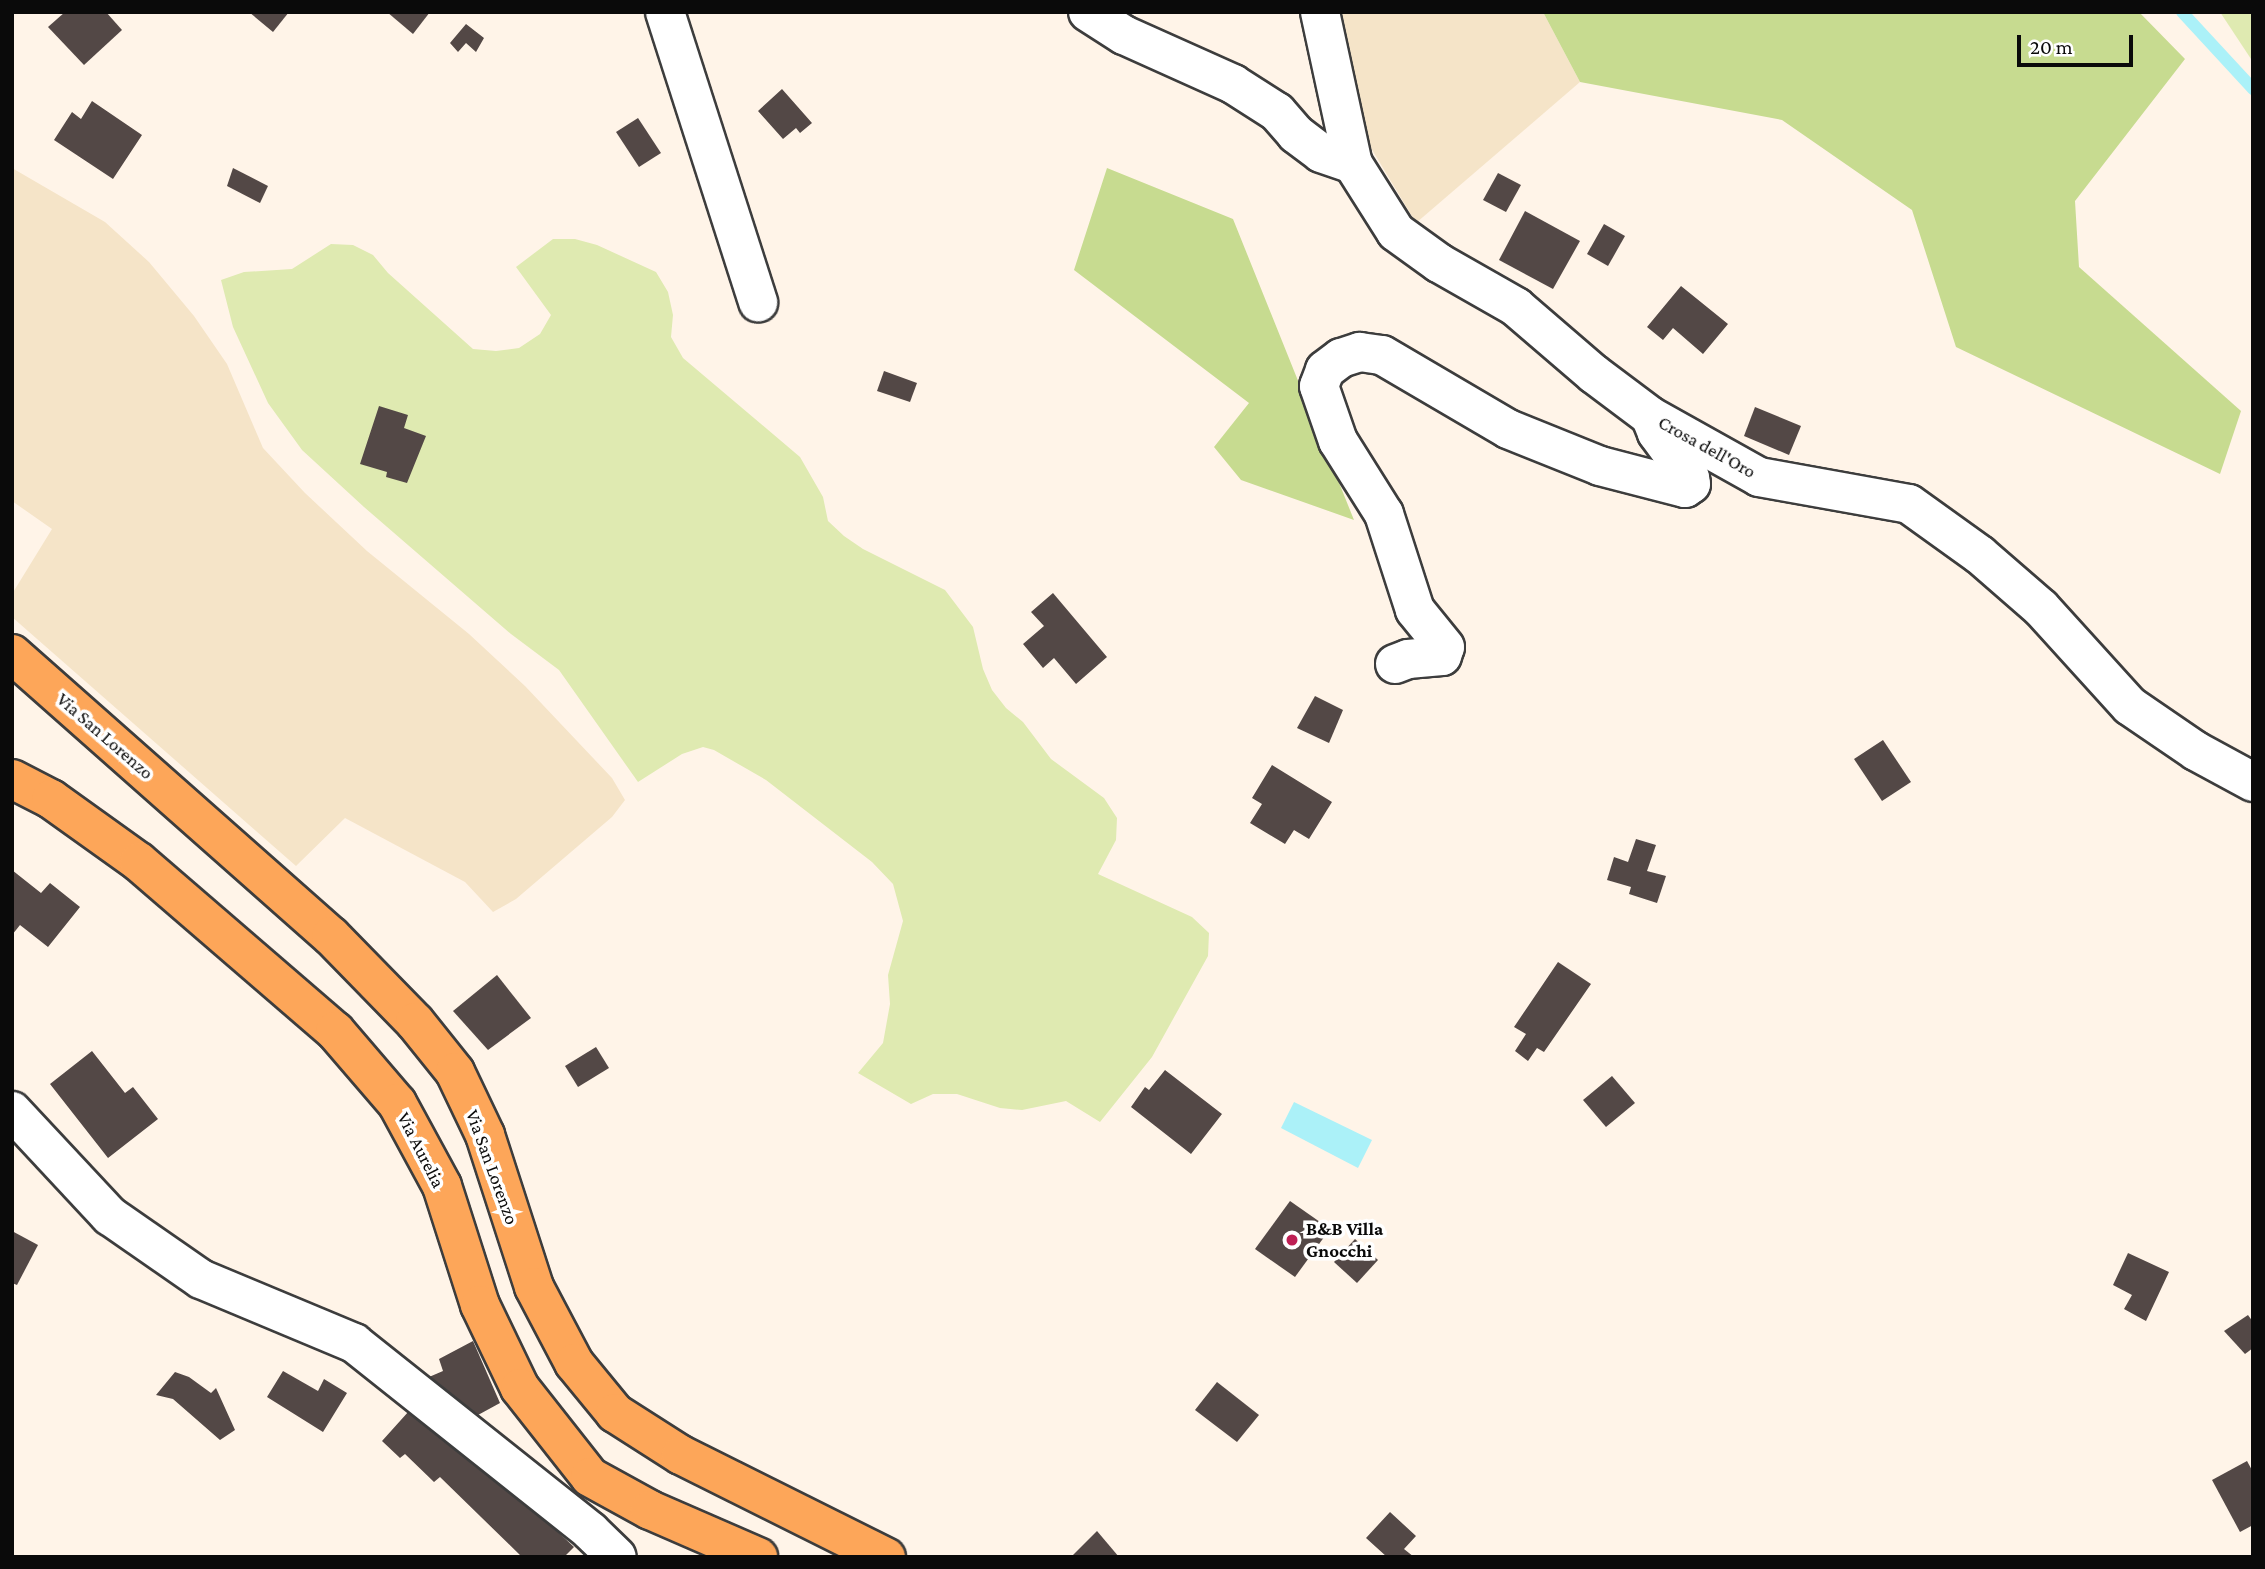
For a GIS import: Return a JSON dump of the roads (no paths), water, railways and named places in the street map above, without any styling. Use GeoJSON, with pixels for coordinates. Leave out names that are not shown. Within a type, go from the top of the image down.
{"type":"FeatureCollection","features":[{"type":"Feature","properties":{"kind":"main road","name":"Via San Lorenzo"},"geometry":{"type":"LineString","coordinates":[[12,654],[331,936],[415,1022],[455,1072],[485,1135],[534,1287],[574,1363],[615,1413],[681,1455],[887,1557]]}},
{"type":"Feature","properties":{"kind":"main road","name":"Via Aurelia"},"geometry":{"type":"LineString","coordinates":[[12,779],[51,799],[139,862],[335,1031],[397,1103],[442,1186],[480,1306],[520,1388],[590,1477],[612,1492],[758,1557]]}},
{"type":"Feature","properties":{"kind":"street"},"geometry":{"type":"LineString","coordinates":[[665,12],[758,302]]}},
{"type":"Feature","properties":{"kind":"street"},"geometry":{"type":"LineString","coordinates":[[1088,12],[1124,36],[1183,59],[1233,83],[1277,112],[1296,134],[1321,153],[1353,164]]}},
{"type":"Feature","properties":{"kind":"street","name":"Crosa dell'Oro"},"geometry":{"type":"LineString","coordinates":[[1320,12],[1353,164],[1396,232],[1439,263],[1516,307],[1650,416],[1759,477],[1909,503],[1980,555],[2041,608],[2130,706],[2196,751],[2253,782]]}},
{"type":"Feature","properties":{"kind":"street"},"geometry":{"type":"LineString","coordinates":[[1395,664],[1408,659],[1442,656],[1445,647],[1415,610],[1384,514],[1333,429],[1318,386],[1325,370],[1341,358],[1360,352],[1382,355],[1508,429],[1600,466],[1685,488],[1692,484],[1690,478],[1657,433],[1650,416]]}},
{"type":"Feature","properties":{"kind":"street"},"geometry":{"type":"LineString","coordinates":[[12,1111],[110,1216],[201,1279],[354,1343],[590,1531],[618,1557]]}},
{"type":"Feature","properties":{"kind":"street"},"geometry":{"type":"LineString","coordinates":[[590,1531],[612,1492]]}},
{"type":"Feature","properties":{"kind":"water"},"geometry":{"type":"Polygon","coordinates":[[[1294,1102],[1372,1140],[1358,1168],[1281,1128],[1294,1102]]]}},
{"type":"Feature","properties":{"kind":"waterway"},"geometry":{"type":"LineString","coordinates":[[2182,12],[2253,89]]}},
{"type":"Feature","properties":{"kind":"place","name":"B&B Villa Gnocchi"},"geometry":{"type":"Point","coordinates":[1292,1240]}}]}
